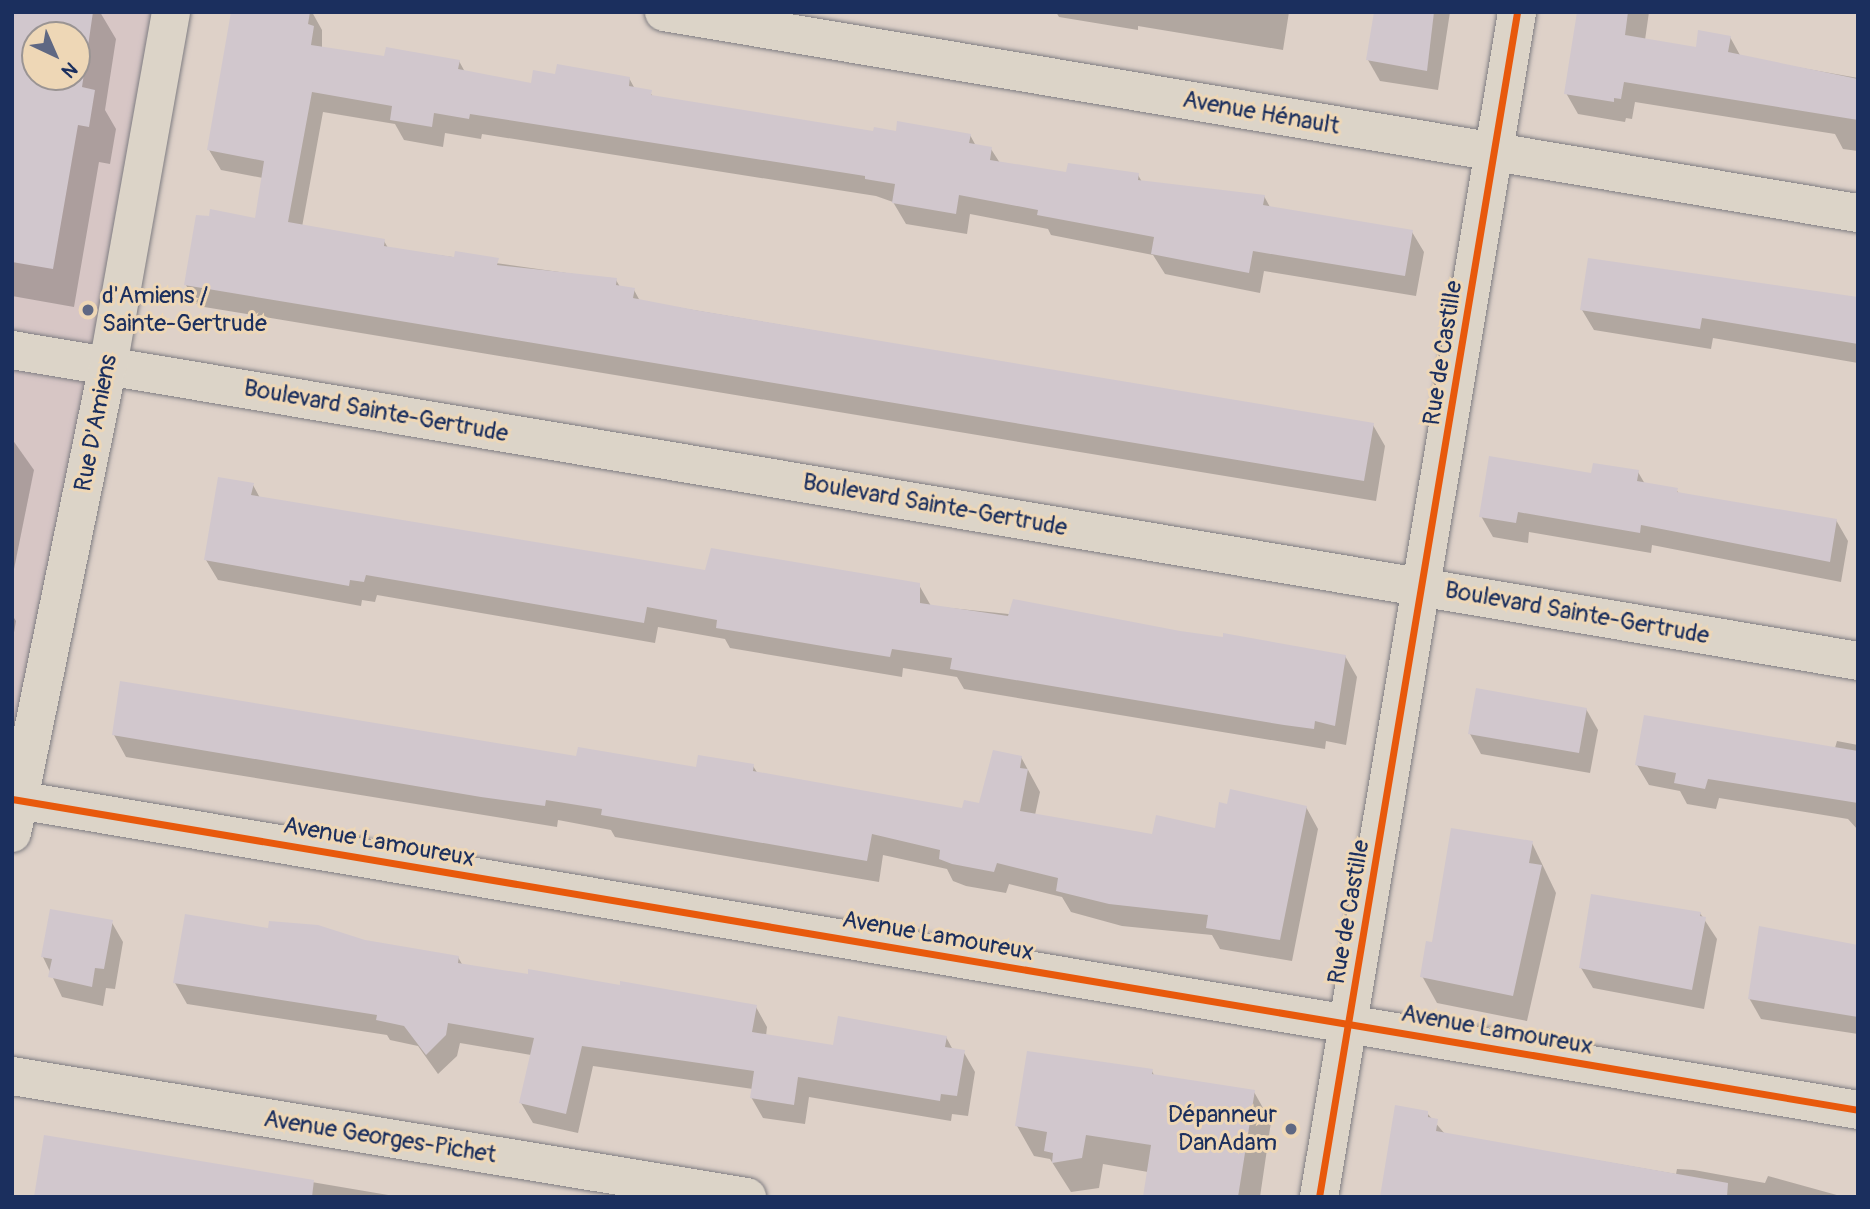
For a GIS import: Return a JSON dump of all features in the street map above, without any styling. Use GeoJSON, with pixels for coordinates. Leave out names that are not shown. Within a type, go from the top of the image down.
{"type":"FeatureCollection","features":[{"type":"Feature","properties":{"kind":"street","name":"Rue D'Amiens"},"geometry":{"type":"LineString","coordinates":[[14,811],[108,366],[172,12]]}},
{"type":"Feature","properties":{"kind":"street","name":"Avenue Hénault"},"geometry":{"type":"LineString","coordinates":[[664,12],[1858,213]]}},
{"type":"Feature","properties":{"kind":"street","name":"Rue de Castille"},"geometry":{"type":"LineString","coordinates":[[1319,1197],[1424,587],[1517,12]]}},
{"type":"Feature","properties":{"kind":"street","name":"Boulevard Sainte-Gertrude"},"geometry":{"type":"LineString","coordinates":[[12,350],[1858,661]]}},
{"type":"Feature","properties":{"kind":"street","name":"Avenue Lamoureux"},"geometry":{"type":"LineString","coordinates":[[14,811],[1350,1024],[1858,1110]]}},
{"type":"Feature","properties":{"kind":"street","name":"Avenue Georges-Pichet"},"geometry":{"type":"LineString","coordinates":[[12,1076],[747,1197]]}},
{"type":"Feature","properties":{"kind":"shaded area"},"geometry":{"type":"Polygon","coordinates":[[[12,12],[171,12],[12,837],[12,12]]]}},
{"type":"Feature","properties":{"kind":"building"},"geometry":{"type":"Polygon","coordinates":[[[12,12],[93,12],[91,26],[91,21],[21,21],[21,91],[95,90],[89,127],[78,125],[53,269],[12,262],[12,12]]]}},
{"type":"Feature","properties":{"kind":"building"},"geometry":{"type":"Polygon","coordinates":[[[231,12],[310,12],[308,24],[314,26],[311,45],[384,56],[386,47],[460,60],[458,69],[531,83],[533,70],[555,74],[557,64],[630,77],[629,86],[652,90],[651,95],[873,131],[874,127],[896,131],[897,121],[971,134],[969,143],[992,147],[990,160],[1066,172],[1068,163],[1139,173],[1138,180],[1265,195],[1263,205],[1413,230],[1405,276],[1253,251],[1249,273],[1151,254],[1154,237],[1037,215],[1038,210],[959,195],[956,214],[892,203],[895,184],[865,179],[865,176],[470,114],[469,119],[434,113],[432,127],[390,120],[392,106],[312,92],[288,222],[385,239],[384,246],[454,257],[455,251],[499,258],[497,265],[617,278],[616,285],[635,288],[633,298],[695,310],[1374,423],[1364,481],[184,285],[196,215],[209,216],[210,209],[255,218],[264,161],[207,150],[231,12]]]}},
{"type":"Feature","properties":{"kind":"building"},"geometry":{"type":"Polygon","coordinates":[[[1374,12],[1434,12],[1427,71],[1366,60],[1374,12]]]}},
{"type":"Feature","properties":{"kind":"building"},"geometry":{"type":"Polygon","coordinates":[[[1577,12],[1628,12],[1625,35],[1696,47],[1698,30],[1731,36],[1728,52],[1858,79],[1858,120],[1624,82],[1621,99],[1614,98],[1614,102],[1564,94],[1577,12]]]}},
{"type":"Feature","properties":{"kind":"building"},"geometry":{"type":"Polygon","coordinates":[[[1588,258],[1858,297],[1858,344],[1702,318],[1700,329],[1580,310],[1588,258]]]}},
{"type":"Feature","properties":{"kind":"building"},"geometry":{"type":"Polygon","coordinates":[[[1489,456],[1591,473],[1593,463],[1639,470],[1637,481],[1678,488],[1677,492],[1837,519],[1830,562],[1641,525],[1640,533],[1518,512],[1516,523],[1479,517],[1489,456]]]}},
{"type":"Feature","properties":{"kind":"building"},"geometry":{"type":"Polygon","coordinates":[[[218,477],[254,483],[251,495],[705,570],[711,548],[920,583],[920,603],[1008,616],[1013,599],[1180,631],[1223,637],[1223,633],[1346,655],[1335,726],[1315,721],[1314,729],[1284,725],[950,669],[952,658],[892,649],[890,657],[846,650],[716,628],[717,620],[647,607],[644,623],[366,575],[364,582],[350,580],[349,586],[204,560],[218,477]]]}},
{"type":"Feature","properties":{"kind":"building"},"geometry":{"type":"Polygon","coordinates":[[[120,681],[576,756],[578,747],[696,767],[698,755],[754,764],[753,771],[962,808],[964,800],[979,803],[993,750],[1022,756],[1020,768],[1028,769],[1020,811],[1152,834],[1156,815],[1215,828],[1219,802],[1227,804],[1230,789],[1307,806],[1280,940],[1206,928],[1208,915],[1109,904],[1056,891],[1058,878],[997,863],[994,872],[952,864],[939,859],[940,850],[872,834],[867,861],[601,815],[602,809],[546,800],[545,806],[481,797],[112,735],[120,681]]]}},
{"type":"Feature","properties":{"kind":"building"},"geometry":{"type":"Polygon","coordinates":[[[1476,688],[1587,708],[1579,753],[1468,734],[1476,688]]]}},
{"type":"Feature","properties":{"kind":"building"},"geometry":{"type":"Polygon","coordinates":[[[1644,715],[1858,751],[1858,803],[1708,779],[1705,789],[1674,783],[1676,773],[1635,765],[1644,715]]]}},
{"type":"Feature","properties":{"kind":"building"},"geometry":{"type":"Polygon","coordinates":[[[1451,828],[1533,841],[1529,863],[1542,865],[1513,996],[1420,977],[1426,941],[1432,942],[1451,828]]]}},
{"type":"Feature","properties":{"kind":"building"},"geometry":{"type":"Polygon","coordinates":[[[1591,894],[1701,912],[1700,916],[1706,917],[1692,990],[1579,968],[1591,894]]]}},
{"type":"Feature","properties":{"kind":"building"},"geometry":{"type":"Polygon","coordinates":[[[50,909],[113,920],[104,969],[95,968],[92,987],[48,977],[52,959],[41,957],[50,909]]]}},
{"type":"Feature","properties":{"kind":"building"},"geometry":{"type":"Polygon","coordinates":[[[185,914],[268,928],[269,921],[318,925],[365,940],[459,956],[458,963],[528,974],[528,969],[620,985],[620,981],[757,1005],[752,1032],[833,1045],[838,1016],[947,1036],[945,1047],[965,1050],[957,1096],[941,1094],[940,1101],[798,1077],[794,1105],[750,1098],[754,1071],[582,1046],[566,1114],[519,1103],[534,1038],[448,1023],[446,1035],[426,1055],[404,1026],[376,1020],[377,1015],[173,983],[185,914]]]}},
{"type":"Feature","properties":{"kind":"building"},"geometry":{"type":"Polygon","coordinates":[[[1759,926],[1858,945],[1858,1017],[1748,999],[1759,926]]]}},
{"type":"Feature","properties":{"kind":"building"},"geometry":{"type":"Polygon","coordinates":[[[1027,1051],[1153,1069],[1152,1074],[1255,1090],[1238,1197],[1143,1197],[1151,1145],[1086,1135],[1082,1158],[1052,1163],[1053,1153],[1044,1151],[1047,1132],[1015,1126],[1027,1051]]]}},
{"type":"Feature","properties":{"kind":"building"},"geometry":{"type":"Polygon","coordinates":[[[1395,1105],[1428,1111],[1428,1117],[1438,1119],[1436,1131],[1728,1183],[1727,1197],[1380,1197],[1395,1105]]]}},
{"type":"Feature","properties":{"kind":"building"},"geometry":{"type":"Polygon","coordinates":[[[44,1135],[314,1180],[312,1197],[34,1197],[44,1135]]]}},
{"type":"Feature","properties":{"kind":"cycle path"},"geometry":{"type":"LineString","coordinates":[[1319,1197],[1517,12]]}},
{"type":"Feature","properties":{"kind":"cycle path"},"geometry":{"type":"LineString","coordinates":[[12,799],[1858,1110]]}},
{"type":"Feature","properties":{"kind":"place","name":"d'Amiens / Sainte-Gertrude"},"geometry":{"type":"Point","coordinates":[88,310]}},
{"type":"Feature","properties":{"kind":"place","name":"Dépanneur DanAdam"},"geometry":{"type":"Point","coordinates":[1291,1129]}}]}
